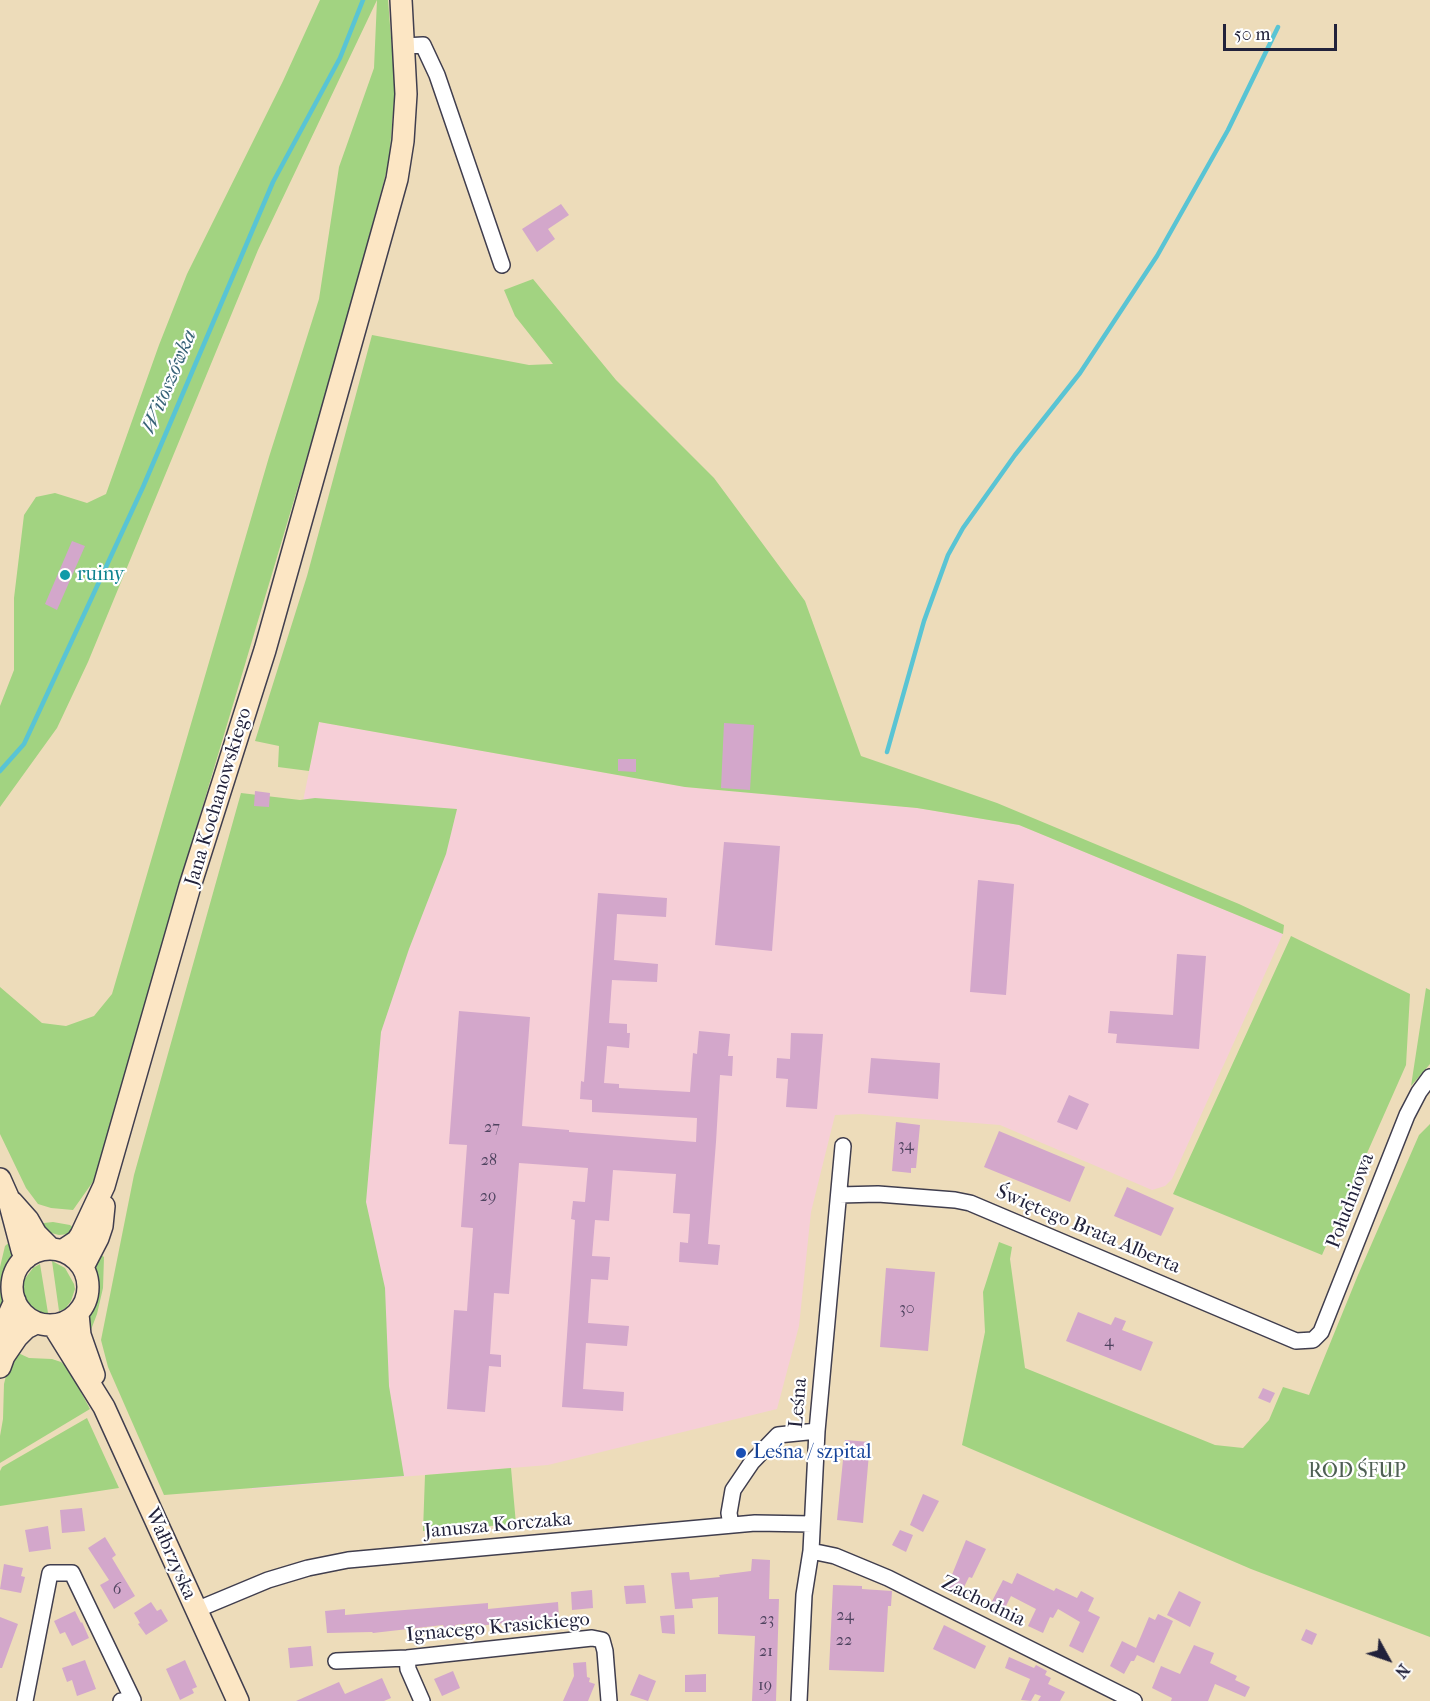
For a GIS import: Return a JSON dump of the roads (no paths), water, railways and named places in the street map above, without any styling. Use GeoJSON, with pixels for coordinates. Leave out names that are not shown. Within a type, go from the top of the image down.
{"type":"FeatureCollection","features":[{"type":"Feature","properties":{"kind":"street","name":"Jana Kochanowskiego"},"geometry":{"type":"LineString","coordinates":[[57,1250],[77,1241],[104,1186],[194,876],[265,650],[397,179],[403,141],[405,94],[401,0]]}},
{"type":"Feature","properties":{"kind":"street"},"geometry":{"type":"LineString","coordinates":[[404,46],[423,45],[437,75],[502,265]]}},
{"type":"Feature","properties":{"kind":"street","name":"Południowa"},"geometry":{"type":"LineString","coordinates":[[1313,1340],[1321,1332],[1325,1323],[1407,1115],[1430,1077]]}},
{"type":"Feature","properties":{"kind":"street","name":"Leśna"},"geometry":{"type":"LineString","coordinates":[[799,1701],[804,1595],[811,1551],[817,1431],[843,1146]]}},
{"type":"Feature","properties":{"kind":"street"},"geometry":{"type":"LineString","coordinates":[[82,1267],[95,1246],[102,1226],[104,1186]]}},
{"type":"Feature","properties":{"kind":"street"},"geometry":{"type":"LineString","coordinates":[[0,1367],[4,1356],[26,1328],[70,1320],[78,1314],[87,1300],[88,1291],[86,1274],[82,1267],[70,1254],[57,1250],[41,1240],[4,1188]]}},
{"type":"Feature","properties":{"kind":"street"},"geometry":{"type":"LineString","coordinates":[[4,1188],[26,1258]]}},
{"type":"Feature","properties":{"kind":"street","name":"Świętego Brata Alberta"},"geometry":{"type":"LineString","coordinates":[[839,1195],[878,1194],[970,1203],[1296,1341],[1313,1340]]}},
{"type":"Feature","properties":{"kind":"street"},"geometry":{"type":"LineString","coordinates":[[45,1324],[27,1318],[15,1301],[12,1288],[15,1275],[26,1258],[38,1251],[57,1250]]}},
{"type":"Feature","properties":{"kind":"street"},"geometry":{"type":"LineString","coordinates":[[0,1334],[15,1301]]}},
{"type":"Feature","properties":{"kind":"street","name":"Wałbrzyska"},"geometry":{"type":"LineString","coordinates":[[78,1314],[80,1335],[104,1407],[238,1701]]}},
{"type":"Feature","properties":{"kind":"street","name":"Wałbrzyska"},"geometry":{"type":"LineString","coordinates":[[45,1324],[104,1407]]}},
{"type":"Feature","properties":{"kind":"street"},"geometry":{"type":"LineString","coordinates":[[731,1525],[729,1513],[733,1490],[752,1462],[778,1435],[817,1431]]}},
{"type":"Feature","properties":{"kind":"street","name":"Janusza Korczaka"},"geometry":{"type":"LineString","coordinates":[[196,1610],[268,1580],[308,1568],[348,1560],[755,1523],[812,1524]]}},
{"type":"Feature","properties":{"kind":"street","name":"Zachodnia"},"geometry":{"type":"LineString","coordinates":[[811,1551],[835,1556],[888,1578],[1134,1701]]}},
{"type":"Feature","properties":{"kind":"street"},"geometry":{"type":"LineString","coordinates":[[25,1701],[50,1573],[67,1572],[72,1573],[134,1700],[121,1701]]}},
{"type":"Feature","properties":{"kind":"street","name":"Ignacego Krasickiego"},"geometry":{"type":"LineString","coordinates":[[336,1661],[407,1658],[592,1638],[602,1640],[605,1651],[609,1701]]}},
{"type":"Feature","properties":{"kind":"street"},"geometry":{"type":"LineString","coordinates":[[407,1658],[408,1669],[422,1701]]}},
{"type":"Feature","properties":{"kind":"waterway","name":"Witoszówka"},"geometry":{"type":"LineString","coordinates":[[0,771],[24,744],[143,487],[273,182],[340,58],[363,0]]}},
{"type":"Feature","properties":{"kind":"waterway"},"geometry":{"type":"LineString","coordinates":[[887,752],[924,621],[948,555],[963,528],[1015,455],[1080,373],[1157,256],[1228,130],[1278,27]]}},
{"type":"Feature","properties":{"kind":"place","name":"ruiny"},"geometry":{"type":"Point","coordinates":[65,575]}},
{"type":"Feature","properties":{"kind":"place","name":"Leśna / szpital"},"geometry":{"type":"Point","coordinates":[741,1453]}},
{"type":"Feature","properties":{"kind":"park label","name":"ROD ŚFUP"},"geometry":{"type":"Point","coordinates":[1357,1472]}}]}
